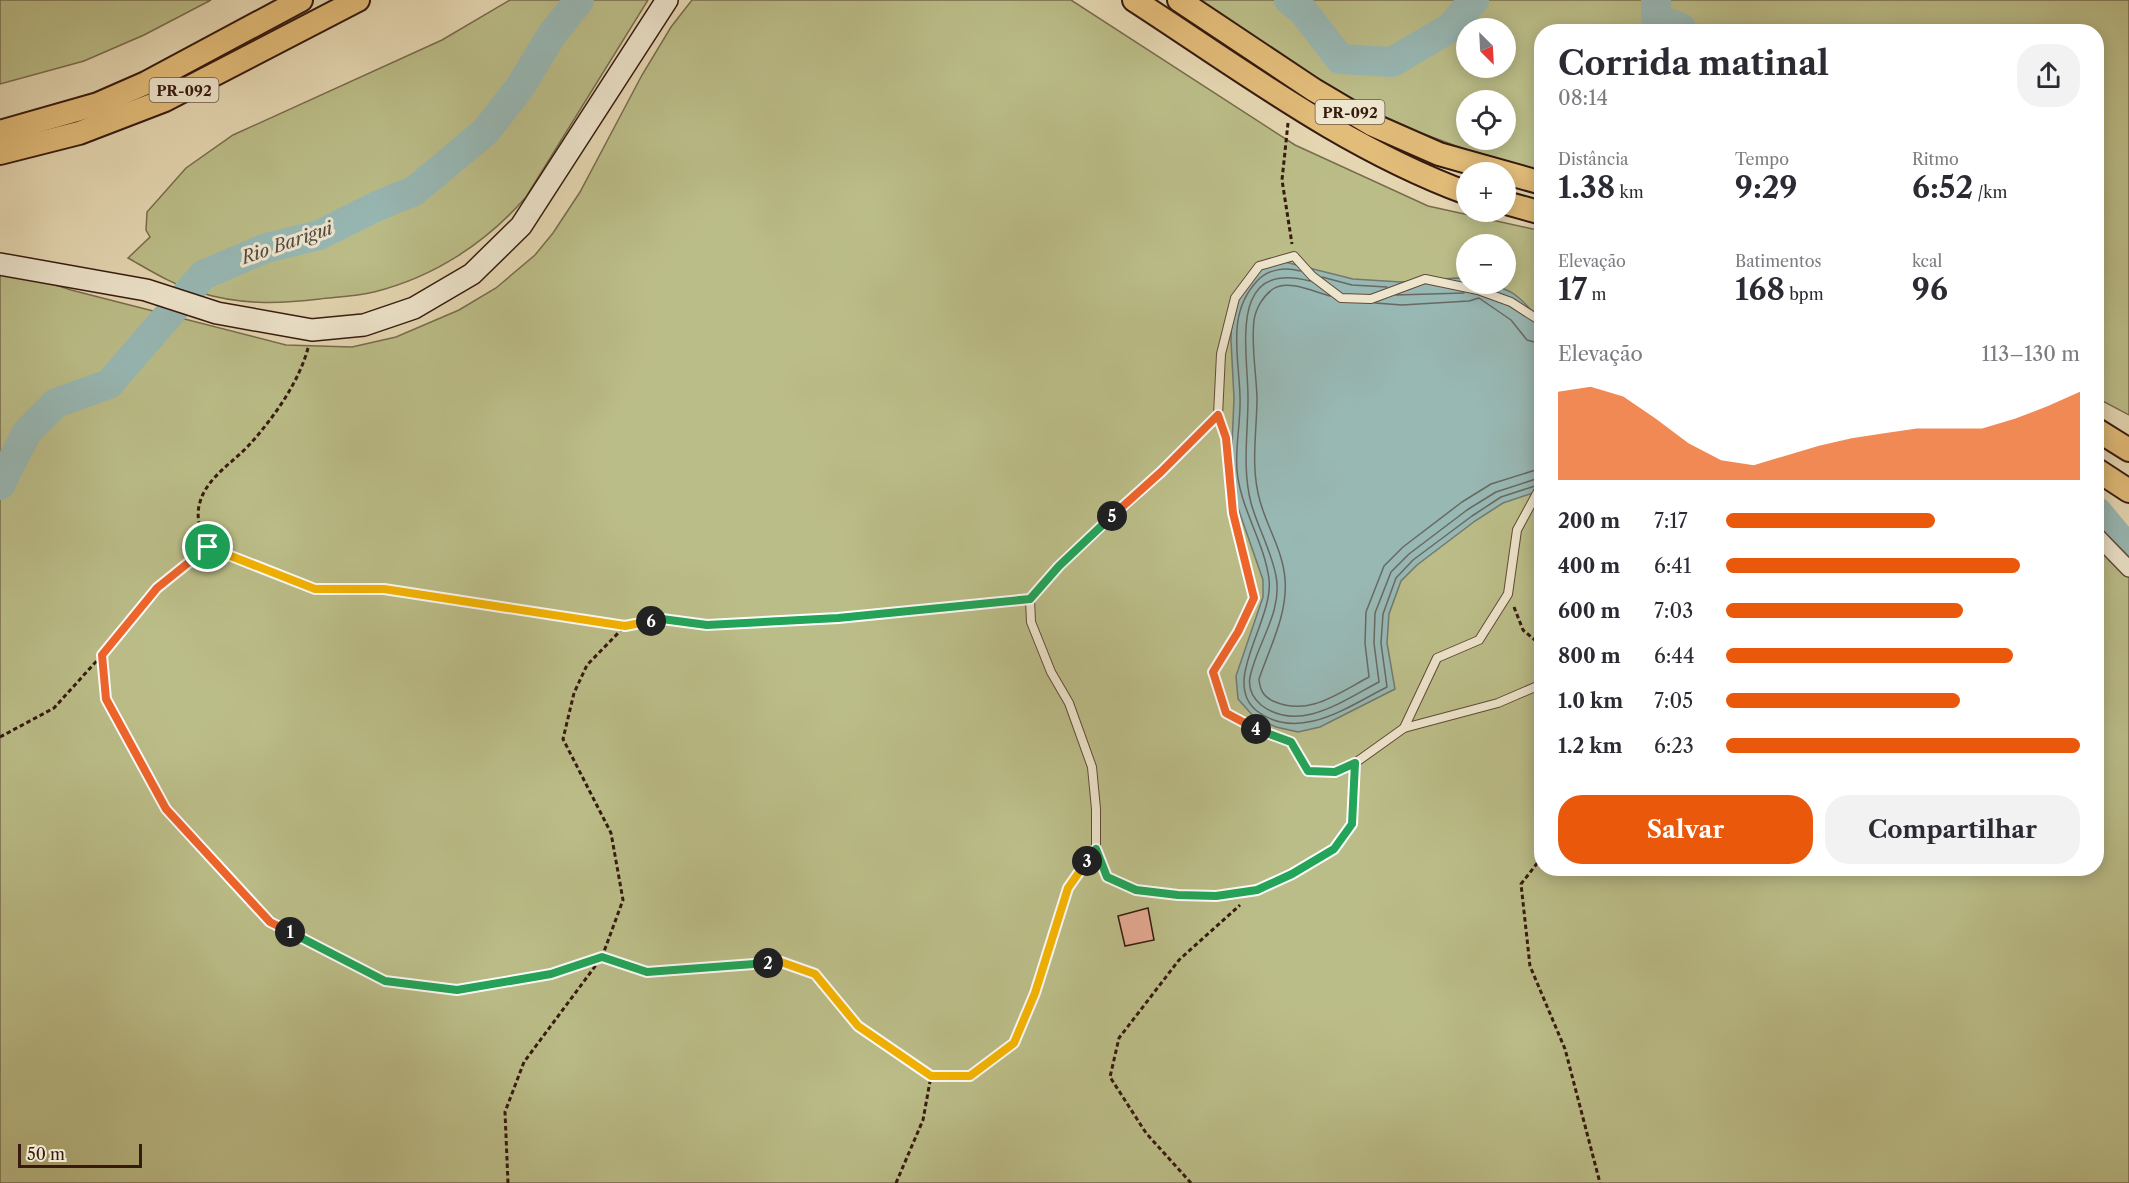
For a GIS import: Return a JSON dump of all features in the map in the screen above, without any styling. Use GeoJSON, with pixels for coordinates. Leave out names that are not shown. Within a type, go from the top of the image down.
{"type":"FeatureCollection","features":[{"type":"Feature","properties":{"kind":"main road","name":"PR-092"},"geometry":{"type":"LineString","coordinates":[[0,132],[98,104],[146,83],[301,0]]}},
{"type":"Feature","properties":{"kind":"main road","name":"PR-092"},"geometry":{"type":"LineString","coordinates":[[0,153],[79,133],[165,100],[358,0]]}},
{"type":"Feature","properties":{"kind":"main road"},"geometry":{"type":"LineString","coordinates":[[0,264],[146,290],[217,313],[312,330],[364,325],[414,308],[472,274],[520,226],[667,0]]}},
{"type":"Feature","properties":{"kind":"main road","name":"PR-092"},"geometry":{"type":"LineString","coordinates":[[1134,0],[1290,103],[1384,157],[1432,180],[1456,188]]}},
{"type":"Feature","properties":{"kind":"main road","name":"PR-092"},"geometry":{"type":"LineString","coordinates":[[1179,0],[1314,90],[1373,125],[1439,154],[1534,181]]}},
{"type":"Feature","properties":{"kind":"main road"},"geometry":{"type":"LineString","coordinates":[[1516,206],[1534,211]]}},
{"type":"Feature","properties":{"kind":"main road"},"geometry":{"type":"LineString","coordinates":[[2104,434],[2129,450]]}},
{"type":"Feature","properties":{"kind":"main road"},"geometry":{"type":"LineString","coordinates":[[2104,475],[2129,491]]}},
{"type":"Feature","properties":{"kind":"street"},"geometry":{"type":"LineString","coordinates":[[2104,543],[2129,570]]}},
{"type":"Feature","properties":{"kind":"lane"},"geometry":{"type":"LineString","coordinates":[[1534,317],[1511,302],[1489,294],[1425,279],[1371,299],[1341,298],[1312,276],[1294,256],[1259,267],[1235,298],[1221,354],[1218,415],[1161,472],[1059,566],[1030,599],[1031,622],[1052,672],[1069,703],[1092,767],[1096,808],[1096,849],[1107,877],[1136,890],[1178,895],[1216,896],[1257,890],[1292,874],[1334,849],[1352,824],[1355,763],[1404,728],[1498,703],[1534,687]]}},
{"type":"Feature","properties":{"kind":"lane"},"geometry":{"type":"LineString","coordinates":[[1404,728],[1437,658],[1479,640],[1508,594],[1517,530],[1534,499]]}},
{"type":"Feature","properties":{"kind":"path"},"geometry":{"type":"LineString","coordinates":[[1290,103],[1282,180],[1294,256]]}},
{"type":"Feature","properties":{"kind":"path"},"geometry":{"type":"LineString","coordinates":[[312,330],[305,358],[284,399],[251,443],[214,478],[200,502],[199,528],[208,547],[315,589],[384,589],[625,626],[662,619],[707,625],[838,618],[1030,599]]}},
{"type":"Feature","properties":{"kind":"path"},"geometry":{"type":"LineString","coordinates":[[1218,415],[1226,438],[1233,513],[1254,598],[1238,632],[1213,672],[1226,713],[1257,729],[1291,742],[1308,771],[1335,772],[1355,763]]}},
{"type":"Feature","properties":{"kind":"path"},"geometry":{"type":"LineString","coordinates":[[0,737],[54,708],[102,655],[157,588],[208,547]]}},
{"type":"Feature","properties":{"kind":"path"},"geometry":{"type":"LineString","coordinates":[[1508,594],[1523,630],[1534,639]]}},
{"type":"Feature","properties":{"kind":"path"},"geometry":{"type":"LineString","coordinates":[[508,1183],[505,1112],[524,1062],[602,957],[622,900],[611,833],[563,740],[574,693],[587,665],[625,626]]}},
{"type":"Feature","properties":{"kind":"path"},"geometry":{"type":"LineString","coordinates":[[102,655],[106,699],[166,809],[270,922],[385,981],[457,990],[551,974],[602,957],[647,972],[781,962],[815,974],[858,1026],[931,1076],[970,1076],[1014,1043],[1035,993],[1068,888],[1096,849]]}},
{"type":"Feature","properties":{"kind":"path"},"geometry":{"type":"LineString","coordinates":[[1534,867],[1521,884],[1530,966],[1565,1049],[1600,1183]]}},
{"type":"Feature","properties":{"kind":"path"},"geometry":{"type":"LineString","coordinates":[[1191,1183],[1146,1133],[1110,1077],[1119,1038],[1172,969],[1257,890]]}},
{"type":"Feature","properties":{"kind":"path"},"geometry":{"type":"LineString","coordinates":[[896,1183],[923,1120],[931,1076]]}},
{"type":"Feature","properties":{"kind":"green space"},"geometry":{"type":"Polygon","coordinates":[[[0,0],[211,0],[144,35],[84,61],[0,84],[0,0]]]}},
{"type":"Feature","properties":{"kind":"green space"},"geometry":{"type":"Polygon","coordinates":[[[510,0],[648,0],[526,197],[494,229],[458,256],[417,277],[374,292],[304,301],[274,302],[228,299],[198,292],[171,282],[128,258],[150,237],[146,230],[147,212],[186,168],[233,135],[442,40],[510,0]]]}},
{"type":"Feature","properties":{"kind":"green space"},"geometry":{"type":"Polygon","coordinates":[[[692,0],[1071,0],[1295,145],[1428,206],[1456,212],[1456,222],[1501,222],[1534,229],[1534,876],[2104,876],[2104,525],[2129,546],[2129,1183],[0,1183],[0,274],[22,274],[71,290],[286,345],[352,347],[396,337],[459,310],[496,288],[535,255],[553,233],[580,192],[642,75],[671,27],[692,0]]]}},
{"type":"Feature","properties":{"kind":"green space"},"geometry":{"type":"Polygon","coordinates":[[[1199,0],[2129,0],[2129,415],[2104,402],[2104,24],[1534,24],[1534,172],[1516,166],[1516,162],[1502,162],[1467,150],[1516,150],[1516,90],[1456,90],[1456,146],[1329,99],[1219,19],[1199,0]]]}},
{"type":"Feature","properties":{"kind":"water"},"geometry":{"type":"Polygon","coordinates":[[[1285,262],[1353,279],[1401,282],[1456,278],[1456,294],[1514,294],[1534,315],[1534,493],[1503,503],[1475,521],[1417,565],[1401,581],[1389,614],[1387,643],[1395,689],[1320,727],[1298,732],[1276,727],[1254,717],[1238,699],[1236,676],[1263,597],[1263,580],[1238,508],[1231,470],[1234,398],[1232,313],[1241,289],[1262,268],[1285,262]]]}},
{"type":"Feature","properties":{"kind":"building"},"geometry":{"type":"Polygon","coordinates":[[[1148,908],[1154,940],[1125,946],[1118,916],[1148,908]]]}},
{"type":"Feature","properties":{"kind":"waterway","name":"Rio Barigui"},"geometry":{"type":"LineString","coordinates":[[0,485],[27,432],[56,403],[109,384],[203,275],[266,248],[319,235],[375,207],[414,191],[449,162],[486,131],[520,87],[551,36],[579,0]]}},
{"type":"Feature","properties":{"kind":"waterway","name":"Rio Barigui"},"geometry":{"type":"LineString","coordinates":[[1289,0],[1303,11],[1340,59],[1392,62],[1450,28],[1474,0]]}},
{"type":"Feature","properties":{"kind":"waterway","name":"Rio Barigui"},"geometry":{"type":"LineString","coordinates":[[1656,0],[1656,18],[1671,24]]}},
{"type":"Feature","properties":{"kind":"waterway","name":"Rio Barigui"},"geometry":{"type":"LineString","coordinates":[[2104,520],[2129,550]]}},
{"type":"Feature","properties":{"kind":"route"},"geometry":{"type":"LineString","coordinates":[[1218,415],[1226,438],[1233,513],[1254,598],[1238,632],[1213,672],[1226,713],[1257,729],[1291,742],[1308,771],[1335,772],[1355,763],[1352,824],[1334,849],[1292,874],[1257,890],[1216,896],[1178,895],[1136,890],[1107,877],[1096,849],[1068,888],[1035,993],[1014,1043],[970,1076],[931,1076],[858,1026],[815,974],[781,962],[647,972],[602,957],[551,974],[457,990],[385,981],[270,922],[166,809],[106,699],[102,655],[157,588],[208,547],[315,589],[384,589],[625,626],[662,619],[707,625],[838,618],[1030,599],[1059,566],[1161,472],[1218,415]]}}]}
